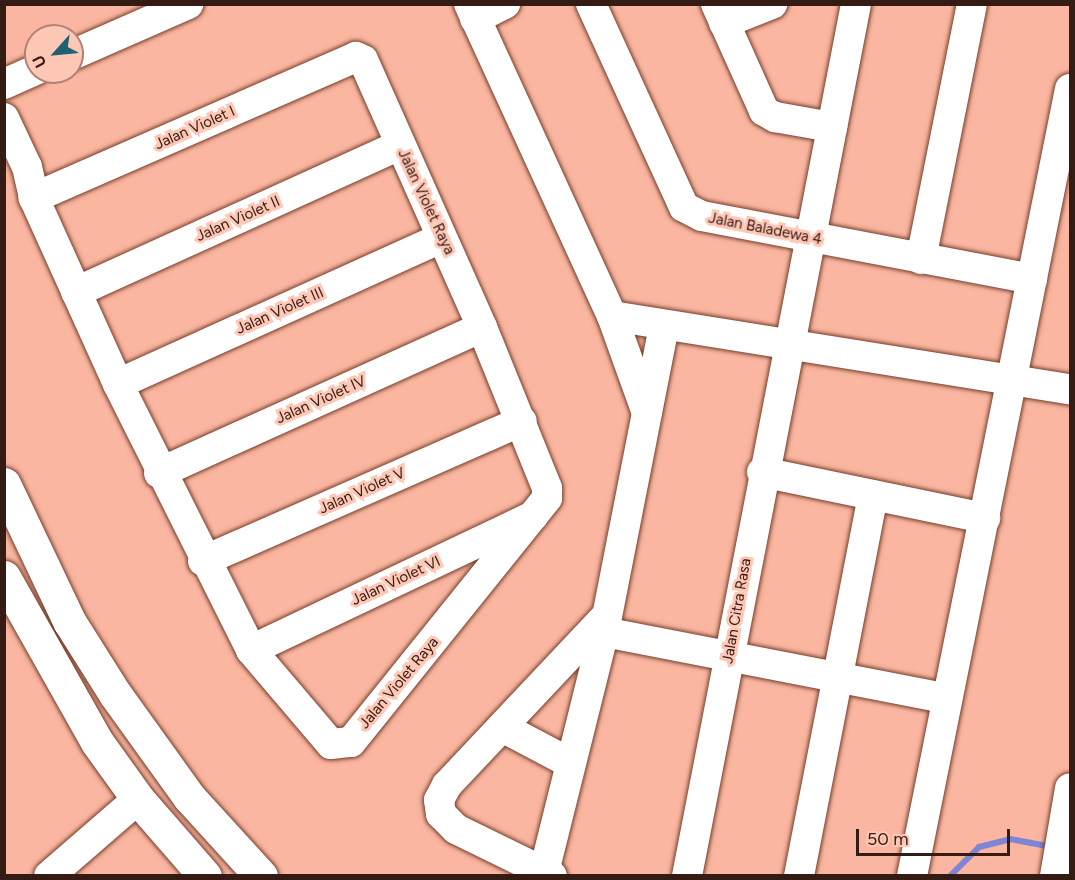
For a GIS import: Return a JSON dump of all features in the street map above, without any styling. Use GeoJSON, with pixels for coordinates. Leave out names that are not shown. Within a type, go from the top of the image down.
{"type":"FeatureCollection","features":[{"type":"Feature","properties":{"kind":"main road"},"geometry":{"type":"LineString","coordinates":[[4,484],[69,621],[109,685],[189,797],[261,876]]}},
{"type":"Feature","properties":{"kind":"main road"},"geometry":{"type":"LineString","coordinates":[[4,577],[77,712],[138,800],[205,876]]}},
{"type":"Feature","properties":{"kind":"street"},"geometry":{"type":"LineString","coordinates":[[84,50],[188,4]]}},
{"type":"Feature","properties":{"kind":"street"},"geometry":{"type":"LineString","coordinates":[[506,4],[472,12],[612,316],[647,413]]}},
{"type":"Feature","properties":{"kind":"street","name":"Jalan Baladewa 4"},"geometry":{"type":"LineString","coordinates":[[591,4],[684,207],[702,216],[1032,279]]}},
{"type":"Feature","properties":{"kind":"street"},"geometry":{"type":"LineString","coordinates":[[772,4],[720,14],[764,111],[775,117],[832,127]]}},
{"type":"Feature","properties":{"kind":"street","name":"Jalan Citra Rasa"},"geometry":{"type":"LineString","coordinates":[[687,876],[762,472],[856,4]]}},
{"type":"Feature","properties":{"kind":"street"},"geometry":{"type":"LineString","coordinates":[[921,259],[972,4]]}},
{"type":"Feature","properties":{"kind":"street","name":"Jalan Violet Raya"},"geometry":{"type":"LineString","coordinates":[[4,118],[27,167],[34,198],[159,473],[251,650],[331,744],[344,746],[541,512],[547,488],[522,421],[482,327],[363,60],[356,57]]}},
{"type":"Feature","properties":{"kind":"street","name":"Jalan Violet I"},"geometry":{"type":"LineString","coordinates":[[34,198],[356,57]]}},
{"type":"Feature","properties":{"kind":"street"},"geometry":{"type":"LineString","coordinates":[[4,84],[24,75]]}},
{"type":"Feature","properties":{"kind":"street"},"geometry":{"type":"LineString","coordinates":[[912,876],[945,698],[985,518],[1071,89]]}},
{"type":"Feature","properties":{"kind":"street","name":"Jalan Violet II"},"geometry":{"type":"LineString","coordinates":[[76,292],[400,146]]}},
{"type":"Feature","properties":{"kind":"street","name":"Jalan Violet Raya"},"geometry":{"type":"LineString","coordinates":[[4,154],[13,174],[34,198]]}},
{"type":"Feature","properties":{"kind":"street","name":"Jalan Violet III"},"geometry":{"type":"LineString","coordinates":[[118,384],[442,238]]}},
{"type":"Feature","properties":{"kind":"street"},"geometry":{"type":"LineString","coordinates":[[612,316],[664,327],[1012,377],[1071,389]]}},
{"type":"Feature","properties":{"kind":"street","name":"Jalan Violet IV"},"geometry":{"type":"LineString","coordinates":[[159,473],[482,327]]}},
{"type":"Feature","properties":{"kind":"street"},"geometry":{"type":"LineString","coordinates":[[605,624],[447,785],[438,806],[456,830],[548,874],[570,763],[605,624],[664,327]]}},
{"type":"Feature","properties":{"kind":"street","name":"Jalan Violet V"},"geometry":{"type":"LineString","coordinates":[[203,561],[522,421]]}},
{"type":"Feature","properties":{"kind":"street"},"geometry":{"type":"LineString","coordinates":[[762,472],[985,518]]}},
{"type":"Feature","properties":{"kind":"street"},"geometry":{"type":"LineString","coordinates":[[799,876],[835,678],[873,495]]}},
{"type":"Feature","properties":{"kind":"street","name":"Jalan Violet VI"},"geometry":{"type":"LineString","coordinates":[[251,650],[541,512]]}},
{"type":"Feature","properties":{"kind":"street"},"geometry":{"type":"LineString","coordinates":[[605,624],[729,658],[945,698]]}},
{"type":"Feature","properties":{"kind":"street"},"geometry":{"type":"LineString","coordinates":[[502,727],[570,763]]}},
{"type":"Feature","properties":{"kind":"street"},"geometry":{"type":"LineString","coordinates":[[1058,858],[1071,788]]}},
{"type":"Feature","properties":{"kind":"street"},"geometry":{"type":"LineString","coordinates":[[49,876],[138,800]]}},
{"type":"Feature","properties":{"kind":"waterway"},"geometry":{"type":"LineString","coordinates":[[950,876],[979,847],[1010,839],[1052,847]]}}]}
